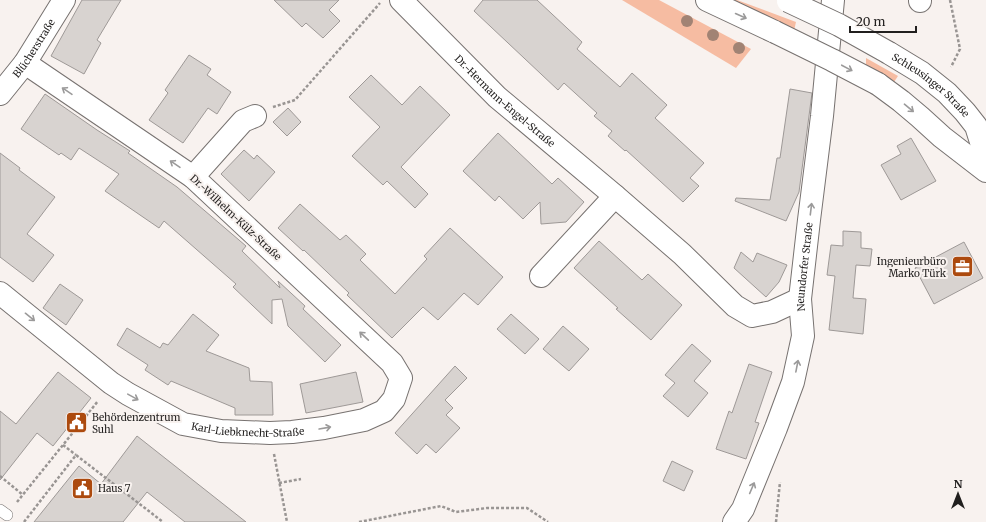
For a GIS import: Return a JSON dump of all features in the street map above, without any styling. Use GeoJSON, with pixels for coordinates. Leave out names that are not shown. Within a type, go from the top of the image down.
{"type":"FeatureCollection","features":[{"type":"Feature","properties":{"kind":"street","name":"Blücherstraße"},"geometry":{"type":"LineString","coordinates":[[0,94],[25,63],[64,0]]}},
{"type":"Feature","properties":{"kind":"street","name":"Dr.-Hermann-Engel-Straße"},"geometry":{"type":"LineString","coordinates":[[401,0],[497,97],[682,254],[735,306],[752,316],[772,312],[800,299]]}},
{"type":"Feature","properties":{"kind":"street"},"geometry":{"type":"LineString","coordinates":[[707,0],[775,32],[878,84],[986,171]]}},
{"type":"Feature","properties":{"kind":"street","name":"Neundorfer Straße"},"geometry":{"type":"LineString","coordinates":[[734,522],[743,509],[767,453],[793,382],[803,336],[800,299],[822,116],[833,0]]}},
{"type":"Feature","properties":{"kind":"street","name":"Schleusinger Straße"},"geometry":{"type":"LineString","coordinates":[[786,1],[839,25],[922,73],[947,93],[964,112],[981,124],[986,158]]}},
{"type":"Feature","properties":{"kind":"street","name":"Dr.-Wilhelm-Külz-Straße"},"geometry":{"type":"LineString","coordinates":[[25,63],[193,177],[392,363]]}},
{"type":"Feature","properties":{"kind":"street"},"geometry":{"type":"LineString","coordinates":[[193,177],[242,121],[264,111]]}},
{"type":"Feature","properties":{"kind":"street"},"geometry":{"type":"LineString","coordinates":[[541,276],[615,196]]}},
{"type":"Feature","properties":{"kind":"street","name":"Karl-Liebknecht-Straße"},"geometry":{"type":"LineString","coordinates":[[0,293],[111,383],[128,394],[183,424],[221,431],[270,433],[292,432],[324,428],[364,420],[384,411],[394,399],[401,378],[392,363]]}},
{"type":"Feature","properties":{"kind":"path"},"geometry":{"type":"LineString","coordinates":[[264,111],[295,100],[383,0]]}},
{"type":"Feature","properties":{"kind":"path"},"geometry":{"type":"LineString","coordinates":[[950,0],[960,49],[950,69]]}},
{"type":"Feature","properties":{"kind":"path"},"geometry":{"type":"LineString","coordinates":[[18,501],[95,404]]}},
{"type":"Feature","properties":{"kind":"path"},"geometry":{"type":"LineString","coordinates":[[270,433],[287,522]]}},
{"type":"Feature","properties":{"kind":"path"},"geometry":{"type":"LineString","coordinates":[[63,445],[163,522]]}},
{"type":"Feature","properties":{"kind":"path"},"geometry":{"type":"LineString","coordinates":[[24,522],[76,455]]}},
{"type":"Feature","properties":{"kind":"path"},"geometry":{"type":"LineString","coordinates":[[0,476],[23,495]]}},
{"type":"Feature","properties":{"kind":"path"},"geometry":{"type":"LineString","coordinates":[[279,483],[301,479]]}},
{"type":"Feature","properties":{"kind":"path"},"geometry":{"type":"LineString","coordinates":[[360,522],[441,506],[456,512],[487,508],[527,508],[548,522]]}},
{"type":"Feature","properties":{"kind":"shaded area"},"geometry":{"type":"Polygon","coordinates":[[[622,0],[659,0],[751,49],[736,68],[622,0]]]}},
{"type":"Feature","properties":{"kind":"shaded area"},"geometry":{"type":"Polygon","coordinates":[[[729,0],[737,0],[796,22],[794,31],[729,0]]]}},
{"type":"Feature","properties":{"kind":"shaded area"},"geometry":{"type":"Polygon","coordinates":[[[866,58],[898,76],[894,82],[866,67],[866,58]]]}},
{"type":"Feature","properties":{"kind":"building"},"geometry":{"type":"Polygon","coordinates":[[[82,0],[121,0],[97,40],[101,43],[84,74],[51,56],[82,0]]]}},
{"type":"Feature","properties":{"kind":"building"},"geometry":{"type":"Polygon","coordinates":[[[274,0],[339,0],[329,10],[340,21],[323,38],[306,23],[302,27],[274,0]]]}},
{"type":"Feature","properties":{"kind":"building"},"geometry":{"type":"Polygon","coordinates":[[[483,0],[537,0],[582,42],[577,49],[620,87],[632,73],[667,105],[655,118],[704,163],[690,178],[699,186],[683,202],[626,150],[625,151],[608,136],[612,131],[594,116],[597,113],[564,83],[558,90],[474,11],[483,0]]]}},
{"type":"Feature","properties":{"kind":"building"},"geometry":{"type":"Polygon","coordinates":[[[189,55],[211,69],[207,75],[231,92],[217,114],[208,108],[183,143],[149,120],[168,93],[165,90],[189,55]]]}},
{"type":"Feature","properties":{"kind":"building"},"geometry":{"type":"Polygon","coordinates":[[[371,75],[402,105],[420,86],[450,115],[401,167],[428,194],[415,208],[387,181],[383,185],[352,156],[380,127],[349,97],[371,75]]]}},
{"type":"Feature","properties":{"kind":"building"},"geometry":{"type":"Polygon","coordinates":[[[790,89],[812,93],[799,192],[786,221],[735,201],[736,198],[770,200],[777,158],[780,158],[790,89]]]}},
{"type":"Feature","properties":{"kind":"building"},"geometry":{"type":"Polygon","coordinates":[[[45,94],[130,151],[128,153],[177,187],[246,246],[242,251],[280,288],[278,281],[305,306],[303,309],[341,345],[325,362],[288,326],[282,299],[272,300],[272,324],[233,287],[236,284],[164,221],[159,228],[105,191],[119,174],[79,148],[71,160],[61,153],[59,155],[21,129],[45,94]]]}},
{"type":"Feature","properties":{"kind":"building"},"geometry":{"type":"Polygon","coordinates":[[[288,108],[301,122],[287,136],[273,122],[288,108]]]}},
{"type":"Feature","properties":{"kind":"building"},"geometry":{"type":"Polygon","coordinates":[[[498,133],[552,184],[558,178],[584,202],[566,222],[541,224],[540,202],[523,219],[499,196],[495,201],[463,171],[498,133]]]}},
{"type":"Feature","properties":{"kind":"building"},"geometry":{"type":"Polygon","coordinates":[[[911,138],[936,181],[901,200],[881,165],[901,154],[897,146],[911,138]]]}},
{"type":"Feature","properties":{"kind":"building"},"geometry":{"type":"Polygon","coordinates":[[[244,150],[254,159],[257,155],[275,172],[249,201],[221,174],[244,150]]]}},
{"type":"Feature","properties":{"kind":"building"},"geometry":{"type":"Polygon","coordinates":[[[0,153],[20,168],[19,170],[55,197],[27,234],[54,255],[33,282],[0,257],[0,153]]]}},
{"type":"Feature","properties":{"kind":"building"},"geometry":{"type":"Polygon","coordinates":[[[300,204],[340,240],[346,235],[366,254],[360,260],[395,294],[427,259],[424,256],[450,228],[503,277],[478,305],[464,293],[438,320],[423,307],[392,338],[347,295],[349,293],[304,250],[303,251],[278,228],[300,204]]]}},
{"type":"Feature","properties":{"kind":"building"},"geometry":{"type":"Polygon","coordinates":[[[843,231],[861,232],[861,248],[872,249],[870,266],[856,265],[853,298],[866,299],[863,334],[829,330],[835,276],[827,275],[831,245],[843,246],[843,231]]]}},
{"type":"Feature","properties":{"kind":"building"},"geometry":{"type":"Polygon","coordinates":[[[599,241],[642,280],[648,274],[682,305],[651,340],[616,309],[618,308],[574,268],[599,241]]]}},
{"type":"Feature","properties":{"kind":"building"},"geometry":{"type":"Polygon","coordinates":[[[964,242],[983,278],[934,304],[915,268],[964,242]]]}},
{"type":"Feature","properties":{"kind":"building"},"geometry":{"type":"Polygon","coordinates":[[[741,252],[753,262],[757,253],[787,265],[779,282],[766,297],[734,268],[741,252]]]}},
{"type":"Feature","properties":{"kind":"building"},"geometry":{"type":"Polygon","coordinates":[[[60,284],[83,300],[66,325],[43,308],[60,284]]]}},
{"type":"Feature","properties":{"kind":"building"},"geometry":{"type":"Polygon","coordinates":[[[193,314],[219,335],[206,351],[249,368],[250,381],[272,382],[273,415],[235,415],[235,408],[171,381],[168,385],[145,370],[148,365],[117,345],[127,328],[160,348],[163,343],[168,345],[193,314]]]}},
{"type":"Feature","properties":{"kind":"building"},"geometry":{"type":"Polygon","coordinates":[[[511,314],[539,339],[525,354],[497,329],[511,314]]]}},
{"type":"Feature","properties":{"kind":"building"},"geometry":{"type":"Polygon","coordinates":[[[563,326],[589,349],[569,371],[543,349],[563,326]]]}},
{"type":"Feature","properties":{"kind":"building"},"geometry":{"type":"Polygon","coordinates":[[[692,344],[711,361],[694,381],[708,393],[688,417],[663,396],[675,383],[665,375],[692,344]]]}},
{"type":"Feature","properties":{"kind":"building"},"geometry":{"type":"Polygon","coordinates":[[[749,364],[772,372],[755,422],[759,423],[746,459],[716,449],[729,411],[732,413],[749,364]]]}},
{"type":"Feature","properties":{"kind":"building"},"geometry":{"type":"Polygon","coordinates":[[[455,366],[467,378],[445,400],[453,408],[446,415],[460,428],[436,453],[426,444],[417,454],[395,433],[455,366]]]}},
{"type":"Feature","properties":{"kind":"building"},"geometry":{"type":"Polygon","coordinates":[[[58,372],[91,398],[53,446],[37,433],[0,480],[0,411],[16,424],[58,372]]]}},
{"type":"Feature","properties":{"kind":"building"},"geometry":{"type":"Polygon","coordinates":[[[356,372],[363,402],[306,413],[300,384],[356,372]]]}},
{"type":"Feature","properties":{"kind":"building"},"geometry":{"type":"Polygon","coordinates":[[[137,436],[246,522],[185,522],[147,492],[123,522],[34,522],[79,466],[101,484],[137,436]]]}},
{"type":"Feature","properties":{"kind":"building"},"geometry":{"type":"Polygon","coordinates":[[[672,461],[693,471],[684,491],[663,481],[672,461]]]}},
{"type":"Feature","properties":{"kind":"place","name":"Ingenieurbüro Marko Türk"},"geometry":{"type":"Point","coordinates":[962,267]}},
{"type":"Feature","properties":{"kind":"place","name":"Behördenzentrum Suhl"},"geometry":{"type":"Point","coordinates":[76,423]}},
{"type":"Feature","properties":{"kind":"place","name":"Haus 7"},"geometry":{"type":"Point","coordinates":[83,488]}}]}
